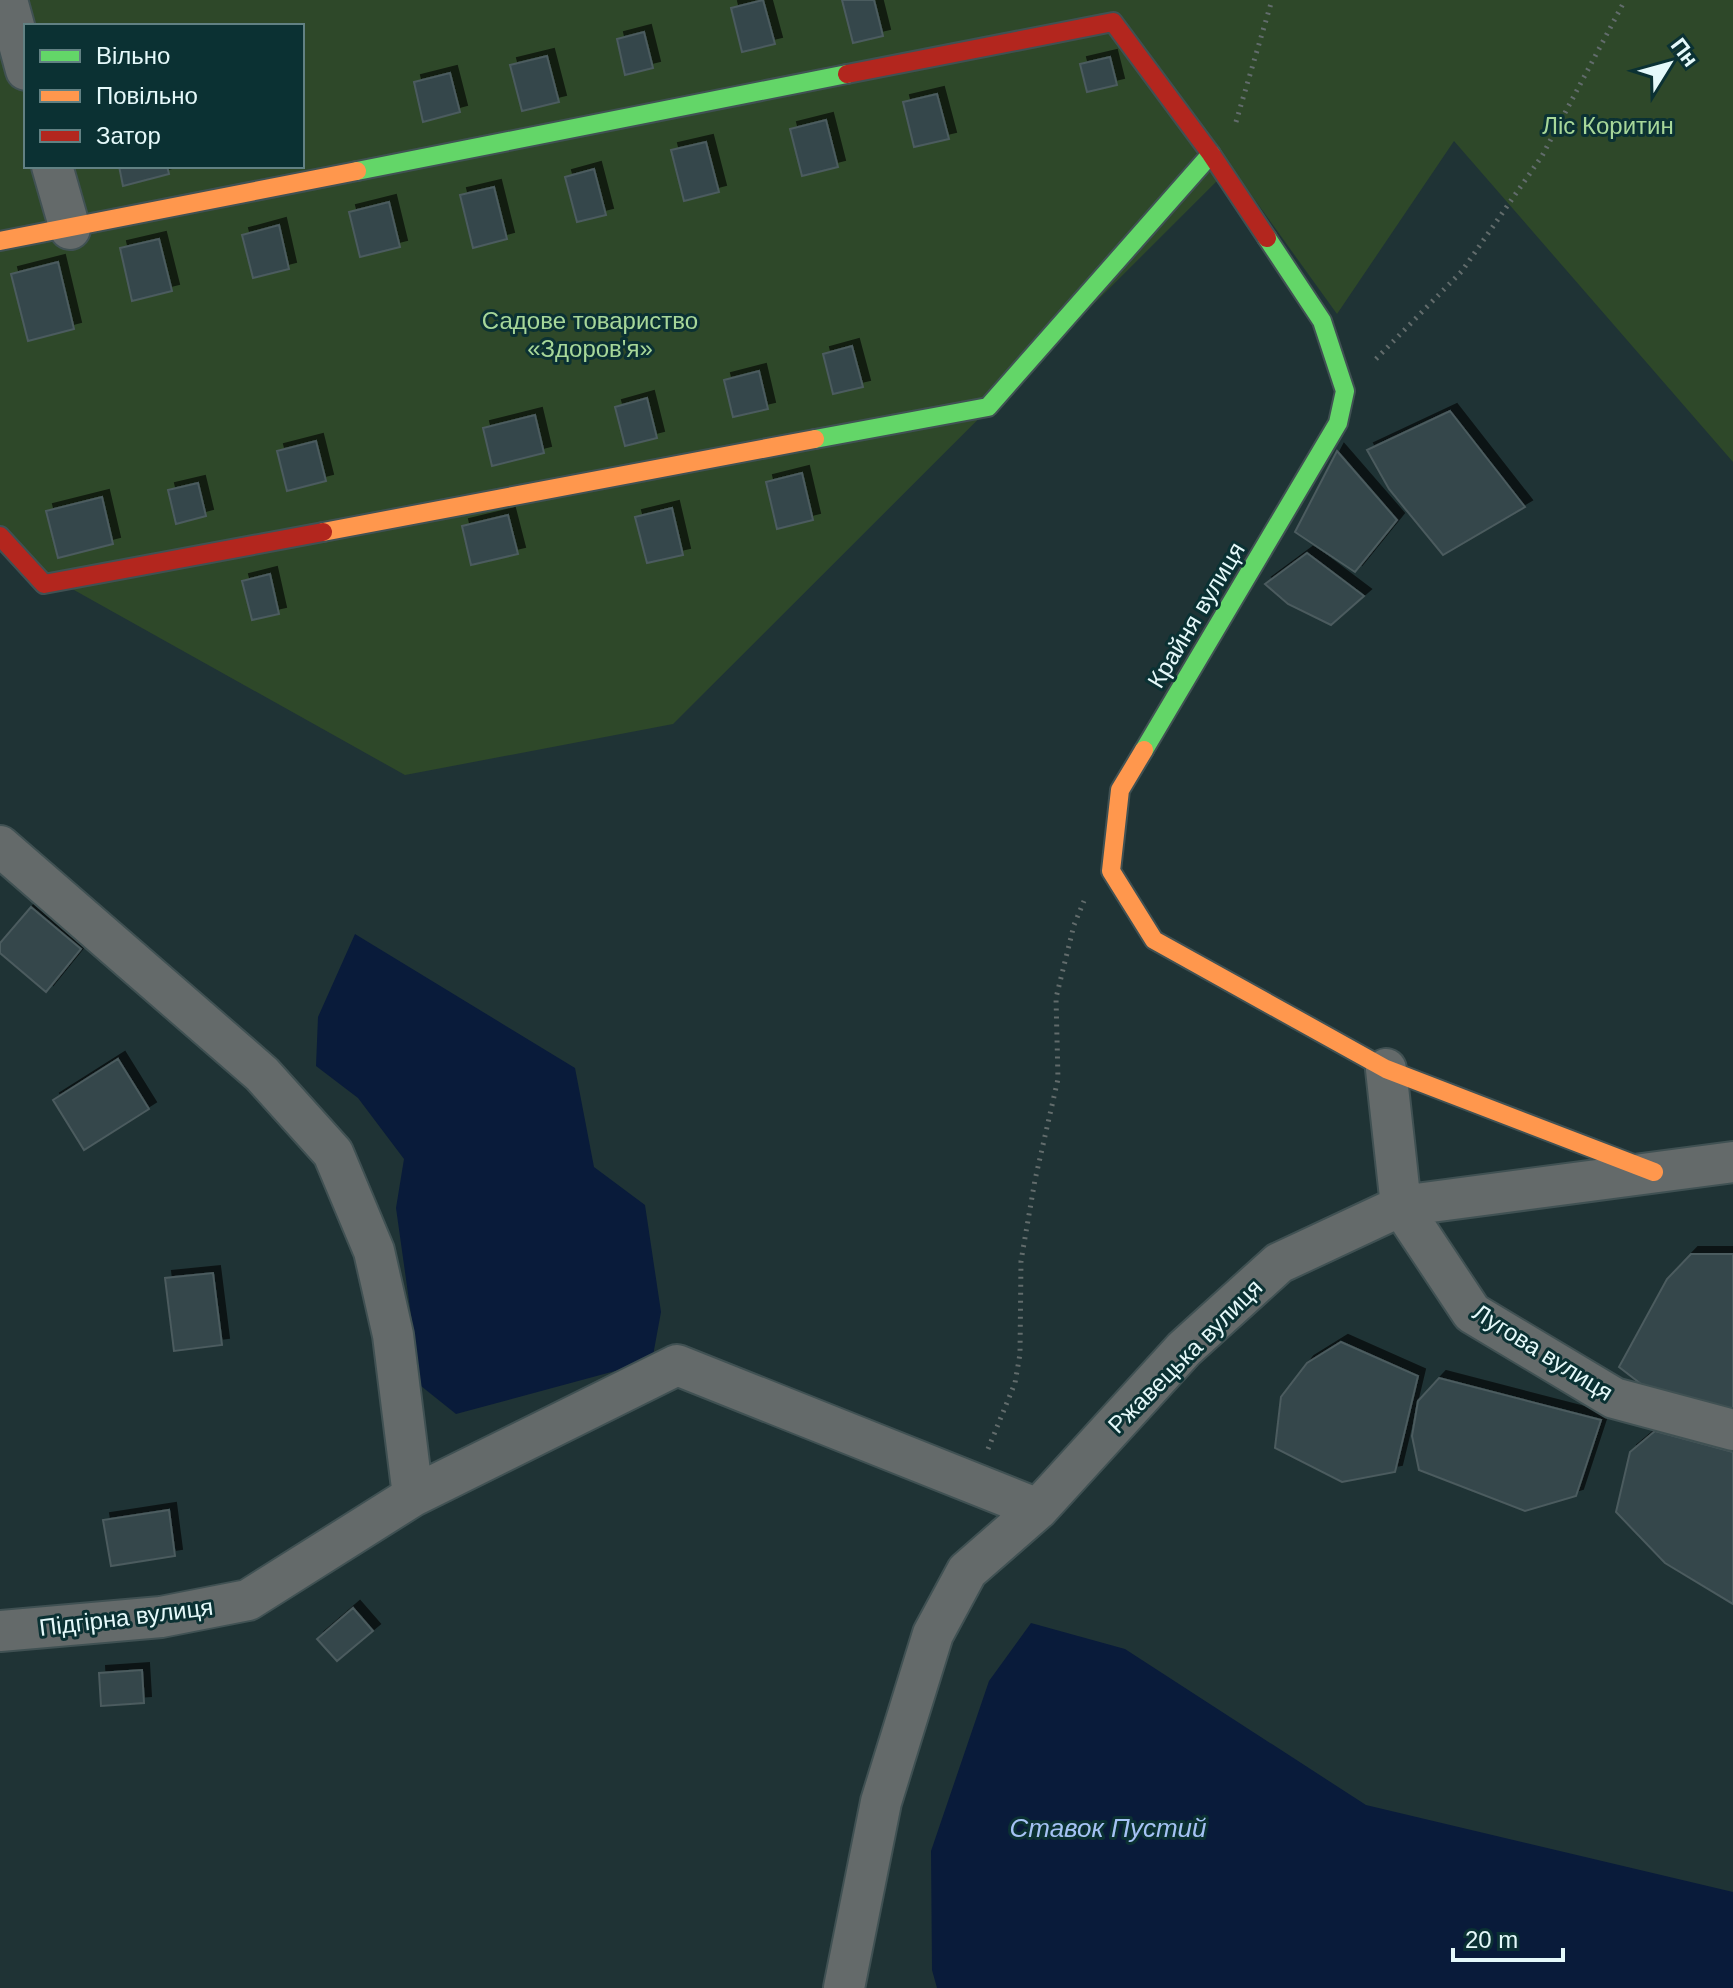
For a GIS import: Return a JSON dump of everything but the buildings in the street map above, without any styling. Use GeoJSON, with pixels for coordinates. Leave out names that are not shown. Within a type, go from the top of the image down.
{"type":"FeatureCollection","features":[{"type":"Feature","properties":{"kind":"street"},"geometry":{"type":"LineString","coordinates":[[7,0],[24,63]]}},
{"type":"Feature","properties":{"kind":"street"},"geometry":{"type":"LineString","coordinates":[[0,241],[1113,22],[1211,154],[1322,321],[1345,391]]}},
{"type":"Feature","properties":{"kind":"street"},"geometry":{"type":"LineString","coordinates":[[0,536],[44,584],[988,407],[1211,154]]}},
{"type":"Feature","properties":{"kind":"street"},"geometry":{"type":"LineString","coordinates":[[53,168],[70,229]]}},
{"type":"Feature","properties":{"kind":"street","name":"Крайня вулиця"},"geometry":{"type":"LineString","coordinates":[[1111,871],[1120,790],[1338,423],[1345,391]]}},
{"type":"Feature","properties":{"kind":"street"},"geometry":{"type":"LineString","coordinates":[[0,846],[262,1074],[333,1153],[374,1251],[393,1335],[413,1496]]}},
{"type":"Feature","properties":{"kind":"street"},"geometry":{"type":"LineString","coordinates":[[1111,871],[1154,940],[1386,1069],[1654,1172]]}},
{"type":"Feature","properties":{"kind":"street"},"geometry":{"type":"LineString","coordinates":[[1386,1069],[1401,1206]]}},
{"type":"Feature","properties":{"kind":"street","name":"Ржавецька вулиця"},"geometry":{"type":"LineString","coordinates":[[844,1988],[881,1802],[933,1634],[967,1571],[1038,1509],[1184,1349],[1279,1263],[1401,1206],[1733,1162]]}},
{"type":"Feature","properties":{"kind":"street","name":"Лугова вулиця"},"geometry":{"type":"LineString","coordinates":[[1401,1206],[1472,1313],[1614,1398],[1733,1430]]}},
{"type":"Feature","properties":{"kind":"street","name":"Підгірна вулиця"},"geometry":{"type":"LineString","coordinates":[[0,1631],[161,1617],[248,1600],[413,1496],[677,1365],[1038,1509]]}},
{"type":"Feature","properties":{"kind":"path"},"geometry":{"type":"LineString","coordinates":[[1211,154],[1236,121],[1272,0]]}},
{"type":"Feature","properties":{"kind":"path"},"geometry":{"type":"LineString","coordinates":[[1345,391],[1462,271],[1542,156],[1625,0]]}},
{"type":"Feature","properties":{"kind":"path"},"geometry":{"type":"LineString","coordinates":[[974,1483],[1018,1369],[1021,1261],[1035,1180],[1058,1079],[1056,998],[1074,925],[1093,880],[1111,871]]}},
{"type":"Feature","properties":{"kind":"green space","name":"Садове товариство «Здоров'я»"},"geometry":{"type":"Polygon","coordinates":[[[0,0],[1733,0],[1733,462],[1454,141],[1337,314],[1231,167],[673,724],[405,775],[49,576],[0,528],[0,0]]]}},
{"type":"Feature","properties":{"kind":"water"},"geometry":{"type":"Polygon","coordinates":[[[355,934],[575,1068],[594,1167],[645,1205],[661,1312],[652,1361],[456,1414],[421,1386],[396,1208],[404,1159],[358,1098],[316,1066],[318,1017],[355,934]]]}},
{"type":"Feature","properties":{"kind":"water","name":"Ставок Пустий"},"geometry":{"type":"Polygon","coordinates":[[[1031,1623],[1125,1649],[1366,1805],[1733,1892],[1733,1988],[937,1988],[932,1970],[931,1851],[989,1681],[1031,1623]]]}},
{"type":"Feature","properties":{"kind":"traffic: fast"},"geometry":{"type":"LineString","coordinates":[[357,171],[847,74]]}},
{"type":"Feature","properties":{"kind":"traffic: fast"},"geometry":{"type":"LineString","coordinates":[[815,439],[988,407],[1211,154]]}},
{"type":"Feature","properties":{"kind":"traffic: fast"},"geometry":{"type":"LineString","coordinates":[[1144,750],[1338,423],[1345,391],[1322,321],[1267,238]]}},
{"type":"Feature","properties":{"kind":"traffic: slow"},"geometry":{"type":"LineString","coordinates":[[0,241],[357,171]]}},
{"type":"Feature","properties":{"kind":"traffic: slow"},"geometry":{"type":"LineString","coordinates":[[323,532],[815,439]]}},
{"type":"Feature","properties":{"kind":"traffic: slow"},"geometry":{"type":"LineString","coordinates":[[1144,750],[1120,790],[1111,871],[1154,940],[1386,1069],[1654,1172]]}},
{"type":"Feature","properties":{"kind":"traffic: jam"},"geometry":{"type":"LineString","coordinates":[[847,74],[1113,22],[1211,154],[1267,238]]}},
{"type":"Feature","properties":{"kind":"traffic: jam"},"geometry":{"type":"LineString","coordinates":[[0,536],[44,584],[323,532]]}},
{"type":"Feature","properties":{"kind":"park label","name":"Ліс Коритин"},"geometry":{"type":"Point","coordinates":[1608,125]}}]}
